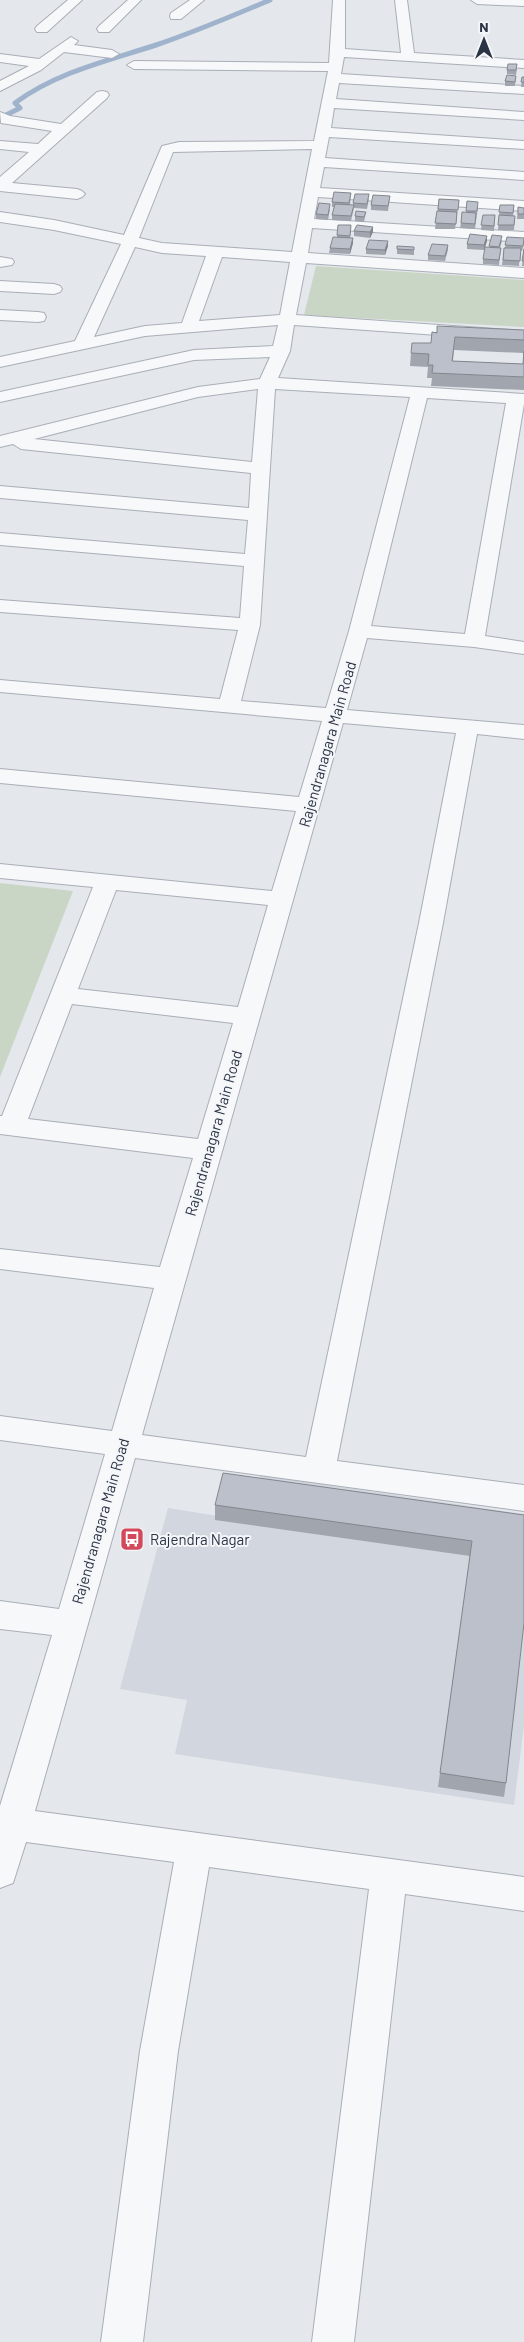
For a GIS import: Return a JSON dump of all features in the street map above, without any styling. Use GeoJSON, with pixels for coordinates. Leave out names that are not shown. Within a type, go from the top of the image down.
{"type":"FeatureCollection","features":[{"type":"Feature","properties":{"kind":"street"},"geometry":{"type":"LineString","coordinates":[[42,29],[76,0]]}},
{"type":"Feature","properties":{"kind":"street"},"geometry":{"type":"LineString","coordinates":[[104,29],[135,0]]}},
{"type":"Feature","properties":{"kind":"street"},"geometry":{"type":"LineString","coordinates":[[176,16],[198,0]]}},
{"type":"Feature","properties":{"kind":"street"},"geometry":{"type":"LineString","coordinates":[[229,706],[250,625],[267,383],[280,351],[317,162],[335,66],[339,0]]}},
{"type":"Feature","properties":{"kind":"street"},"geometry":{"type":"LineString","coordinates":[[401,0],[408,57]]}},
{"type":"Feature","properties":{"kind":"street"},"geometry":{"type":"LineString","coordinates":[[477,0],[524,2]]}},
{"type":"Feature","properties":{"kind":"street"},"geometry":{"type":"LineString","coordinates":[[0,87],[40,64],[66,44],[112,54]]}},
{"type":"Feature","properties":{"kind":"street"},"geometry":{"type":"LineString","coordinates":[[335,66],[408,57],[524,64]]}},
{"type":"Feature","properties":{"kind":"street"},"geometry":{"type":"LineString","coordinates":[[0,58],[40,64]]}},
{"type":"Feature","properties":{"kind":"street"},"geometry":{"type":"LineString","coordinates":[[134,65],[335,66],[524,90]]}},
{"type":"Feature","properties":{"kind":"street"},"geometry":{"type":"LineString","coordinates":[[0,186],[102,96]]}},
{"type":"Feature","properties":{"kind":"street"},"geometry":{"type":"LineString","coordinates":[[328,103],[524,116]]}},
{"type":"Feature","properties":{"kind":"street"},"geometry":{"type":"LineString","coordinates":[[3,118],[66,129]]}},
{"type":"Feature","properties":{"kind":"street"},"geometry":{"type":"LineString","coordinates":[[82,344],[130,241],[166,149],[170,147],[321,138],[524,145]]}},
{"type":"Feature","properties":{"kind":"street"},"geometry":{"type":"LineString","coordinates":[[0,145],[42,149]]}},
{"type":"Feature","properties":{"kind":"street"},"geometry":{"type":"LineString","coordinates":[[9,161],[26,163]]}},
{"type":"Feature","properties":{"kind":"street"},"geometry":{"type":"LineString","coordinates":[[317,162],[524,176]]}},
{"type":"Feature","properties":{"kind":"street"},"geometry":{"type":"LineString","coordinates":[[0,186],[77,194]]}},
{"type":"Feature","properties":{"kind":"street"},"geometry":{"type":"LineString","coordinates":[[311,192],[524,206]]}},
{"type":"Feature","properties":{"kind":"street"},"geometry":{"type":"LineString","coordinates":[[0,217],[54,225],[162,248],[524,274]]}},
{"type":"Feature","properties":{"kind":"street"},"geometry":{"type":"LineString","coordinates":[[305,223],[524,238]]}},
{"type":"Feature","properties":{"kind":"street"},"geometry":{"type":"LineString","coordinates":[[189,327],[216,251]]}},
{"type":"Feature","properties":{"kind":"street"},"geometry":{"type":"LineString","coordinates":[[0,286],[54,289]]}},
{"type":"Feature","properties":{"kind":"street"},"geometry":{"type":"LineString","coordinates":[[0,315],[38,317]]}},
{"type":"Feature","properties":{"kind":"street"},"geometry":{"type":"LineString","coordinates":[[2,361],[145,331],[287,319],[524,336]]}},
{"type":"Feature","properties":{"kind":"street"},"geometry":{"type":"LineString","coordinates":[[0,397],[194,355],[280,351]]}},
{"type":"Feature","properties":{"kind":"street"},"geometry":{"type":"LineString","coordinates":[[1,441],[198,392],[267,383],[520,398],[474,641]]}},
{"type":"Feature","properties":{"kind":"street","name":"Rajendranagara Main Road"},"geometry":{"type":"LineString","coordinates":[[0,1871],[7,1823],[71,1624],[359,632],[420,392]]}},
{"type":"Feature","properties":{"kind":"street"},"geometry":{"type":"LineString","coordinates":[[1,441],[262,469]]}},
{"type":"Feature","properties":{"kind":"street"},"geometry":{"type":"LineString","coordinates":[[0,492],[259,515]]}},
{"type":"Feature","properties":{"kind":"street"},"geometry":{"type":"LineString","coordinates":[[0,538],[255,561]]}},
{"type":"Feature","properties":{"kind":"street"},"geometry":{"type":"LineString","coordinates":[[0,606],[250,625]]}},
{"type":"Feature","properties":{"kind":"street"},"geometry":{"type":"LineString","coordinates":[[359,632],[474,641],[524,648]]}},
{"type":"Feature","properties":{"kind":"street"},"geometry":{"type":"LineString","coordinates":[[0,686],[524,732]]}},
{"type":"Feature","properties":{"kind":"street"},"geometry":{"type":"LineString","coordinates":[[319,1471],[431,923],[468,726]]}},
{"type":"Feature","properties":{"kind":"street"},"geometry":{"type":"LineString","coordinates":[[0,776],[309,805]]}},
{"type":"Feature","properties":{"kind":"street"},"geometry":{"type":"LineString","coordinates":[[0,871],[281,899]]}},
{"type":"Feature","properties":{"kind":"street"},"geometry":{"type":"LineString","coordinates":[[108,882],[63,995],[6,1126],[208,1150]]}},
{"type":"Feature","properties":{"kind":"street"},"geometry":{"type":"LineString","coordinates":[[63,995],[247,1016]]}},
{"type":"Feature","properties":{"kind":"street"},"geometry":{"type":"LineString","coordinates":[[0,1259],[171,1279]]}},
{"type":"Feature","properties":{"kind":"street"},"geometry":{"type":"LineString","coordinates":[[0,1428],[524,1498]]}},
{"type":"Feature","properties":{"kind":"street"},"geometry":{"type":"LineString","coordinates":[[0,1614],[71,1624]]}},
{"type":"Feature","properties":{"kind":"street"},"geometry":{"type":"LineString","coordinates":[[7,1823],[524,1894]]}},
{"type":"Feature","properties":{"kind":"street"},"geometry":{"type":"LineString","coordinates":[[122,2342],[160,2050],[194,1850]]}},
{"type":"Feature","properties":{"kind":"street"},"geometry":{"type":"LineString","coordinates":[[332,2342],[388,1876]]}},
{"type":"Feature","properties":{"kind":"shaded area"},"geometry":{"type":"Polygon","coordinates":[[[260,1475],[524,1514],[524,1725],[514,1805],[175,1754],[187,1700],[120,1689],[168,1508],[249,1521],[260,1475]]]}},
{"type":"Feature","properties":{"kind":"green space"},"geometry":{"type":"Polygon","coordinates":[[[316,266],[524,280],[524,327],[304,315],[316,266]]]}},
{"type":"Feature","properties":{"kind":"green space"},"geometry":{"type":"Polygon","coordinates":[[[0,883],[73,891],[0,1077],[0,883]]]}},
{"type":"Feature","properties":{"kind":"building"},"geometry":{"type":"Polygon","coordinates":[[[508,64],[517,64],[516,70],[507,70],[508,64]]]}},
{"type":"Feature","properties":{"kind":"building"},"geometry":{"type":"Polygon","coordinates":[[[507,75],[516,76],[515,82],[505,81],[507,75]]]}},
{"type":"Feature","properties":{"kind":"building"},"geometry":{"type":"Polygon","coordinates":[[[334,192],[351,193],[349,203],[332,202],[334,192]]]}},
{"type":"Feature","properties":{"kind":"building"},"geometry":{"type":"Polygon","coordinates":[[[355,194],[369,194],[367,204],[353,203],[355,194]]]}},
{"type":"Feature","properties":{"kind":"building"},"geometry":{"type":"Polygon","coordinates":[[[373,195],[390,196],[388,206],[371,205],[373,195]]]}},
{"type":"Feature","properties":{"kind":"building"},"geometry":{"type":"Polygon","coordinates":[[[439,199],[459,200],[458,210],[438,209],[439,199]]]}},
{"type":"Feature","properties":{"kind":"building"},"geometry":{"type":"Polygon","coordinates":[[[467,201],[478,202],[477,211],[466,211],[467,201]]]}},
{"type":"Feature","properties":{"kind":"building"},"geometry":{"type":"Polygon","coordinates":[[[319,203],[330,204],[328,215],[316,214],[319,203]]]}},
{"type":"Feature","properties":{"kind":"building"},"geometry":{"type":"Polygon","coordinates":[[[335,204],[354,205],[351,216],[332,215],[335,204]]]}},
{"type":"Feature","properties":{"kind":"building"},"geometry":{"type":"Polygon","coordinates":[[[500,205],[514,205],[513,213],[499,212],[500,205]]]}},
{"type":"Feature","properties":{"kind":"building"},"geometry":{"type":"Polygon","coordinates":[[[518,207],[524,208],[524,214],[518,214],[518,207]]]}},
{"type":"Feature","properties":{"kind":"building"},"geometry":{"type":"Polygon","coordinates":[[[356,211],[366,212],[364,217],[355,216],[356,211]]]}},
{"type":"Feature","properties":{"kind":"building"},"geometry":{"type":"Polygon","coordinates":[[[437,211],[457,212],[456,224],[435,223],[437,211]]]}},
{"type":"Feature","properties":{"kind":"building"},"geometry":{"type":"Polygon","coordinates":[[[462,212],[476,213],[475,224],[461,223],[462,212]]]}},
{"type":"Feature","properties":{"kind":"building"},"geometry":{"type":"Polygon","coordinates":[[[483,215],[495,215],[494,226],[481,225],[483,215]]]}},
{"type":"Feature","properties":{"kind":"building"},"geometry":{"type":"Polygon","coordinates":[[[499,215],[515,216],[514,225],[498,225],[499,215]]]}},
{"type":"Feature","properties":{"kind":"building"},"geometry":{"type":"Polygon","coordinates":[[[338,225],[351,225],[350,236],[337,235],[338,225]]]}},
{"type":"Feature","properties":{"kind":"building"},"geometry":{"type":"Polygon","coordinates":[[[357,225],[373,227],[370,232],[354,231],[357,225]]]}},
{"type":"Feature","properties":{"kind":"building"},"geometry":{"type":"Polygon","coordinates":[[[470,234],[487,236],[484,245],[467,244],[470,234]]]}},
{"type":"Feature","properties":{"kind":"building"},"geometry":{"type":"Polygon","coordinates":[[[492,235],[502,236],[499,247],[489,246],[492,235]]]}},
{"type":"Feature","properties":{"kind":"building"},"geometry":{"type":"Polygon","coordinates":[[[333,237],[353,238],[350,249],[330,248],[333,237]]]}},
{"type":"Feature","properties":{"kind":"building"},"geometry":{"type":"Polygon","coordinates":[[[507,237],[524,238],[523,246],[505,245],[507,237]]]}},
{"type":"Feature","properties":{"kind":"building"},"geometry":{"type":"Polygon","coordinates":[[[369,240],[388,241],[385,250],[366,249],[369,240]]]}},
{"type":"Feature","properties":{"kind":"building"},"geometry":{"type":"Polygon","coordinates":[[[432,244],[448,245],[445,256],[428,255],[432,244]]]}},
{"type":"Feature","properties":{"kind":"building"},"geometry":{"type":"Polygon","coordinates":[[[397,246],[414,247],[414,250],[397,249],[397,246]]]}},
{"type":"Feature","properties":{"kind":"building"},"geometry":{"type":"Polygon","coordinates":[[[485,247],[501,248],[499,260],[483,259],[485,247]]]}},
{"type":"Feature","properties":{"kind":"building"},"geometry":{"type":"Polygon","coordinates":[[[504,248],[521,248],[520,261],[503,260],[504,248]]]}},
{"type":"Feature","properties":{"kind":"building"},"geometry":{"type":"Polygon","coordinates":[[[437,326],[524,330],[524,340],[455,337],[452,361],[523,364],[524,351],[524,377],[432,373],[433,365],[428,365],[429,354],[411,353],[412,343],[431,343],[432,332],[437,333],[437,326]]]}},
{"type":"Feature","properties":{"kind":"building"},"geometry":{"type":"Polygon","coordinates":[[[223,1473],[524,1515],[524,1623],[506,1783],[440,1773],[472,1541],[215,1505],[223,1473]]]}},
{"type":"Feature","properties":{"kind":"waterway"},"geometry":{"type":"LineString","coordinates":[[0,118],[20,108],[15,103],[31,92],[65,75],[185,35],[270,0]]}},
{"type":"Feature","properties":{"kind":"place","name":"Rajendra Nagar"},"geometry":{"type":"Point","coordinates":[132,1539]}}]}
